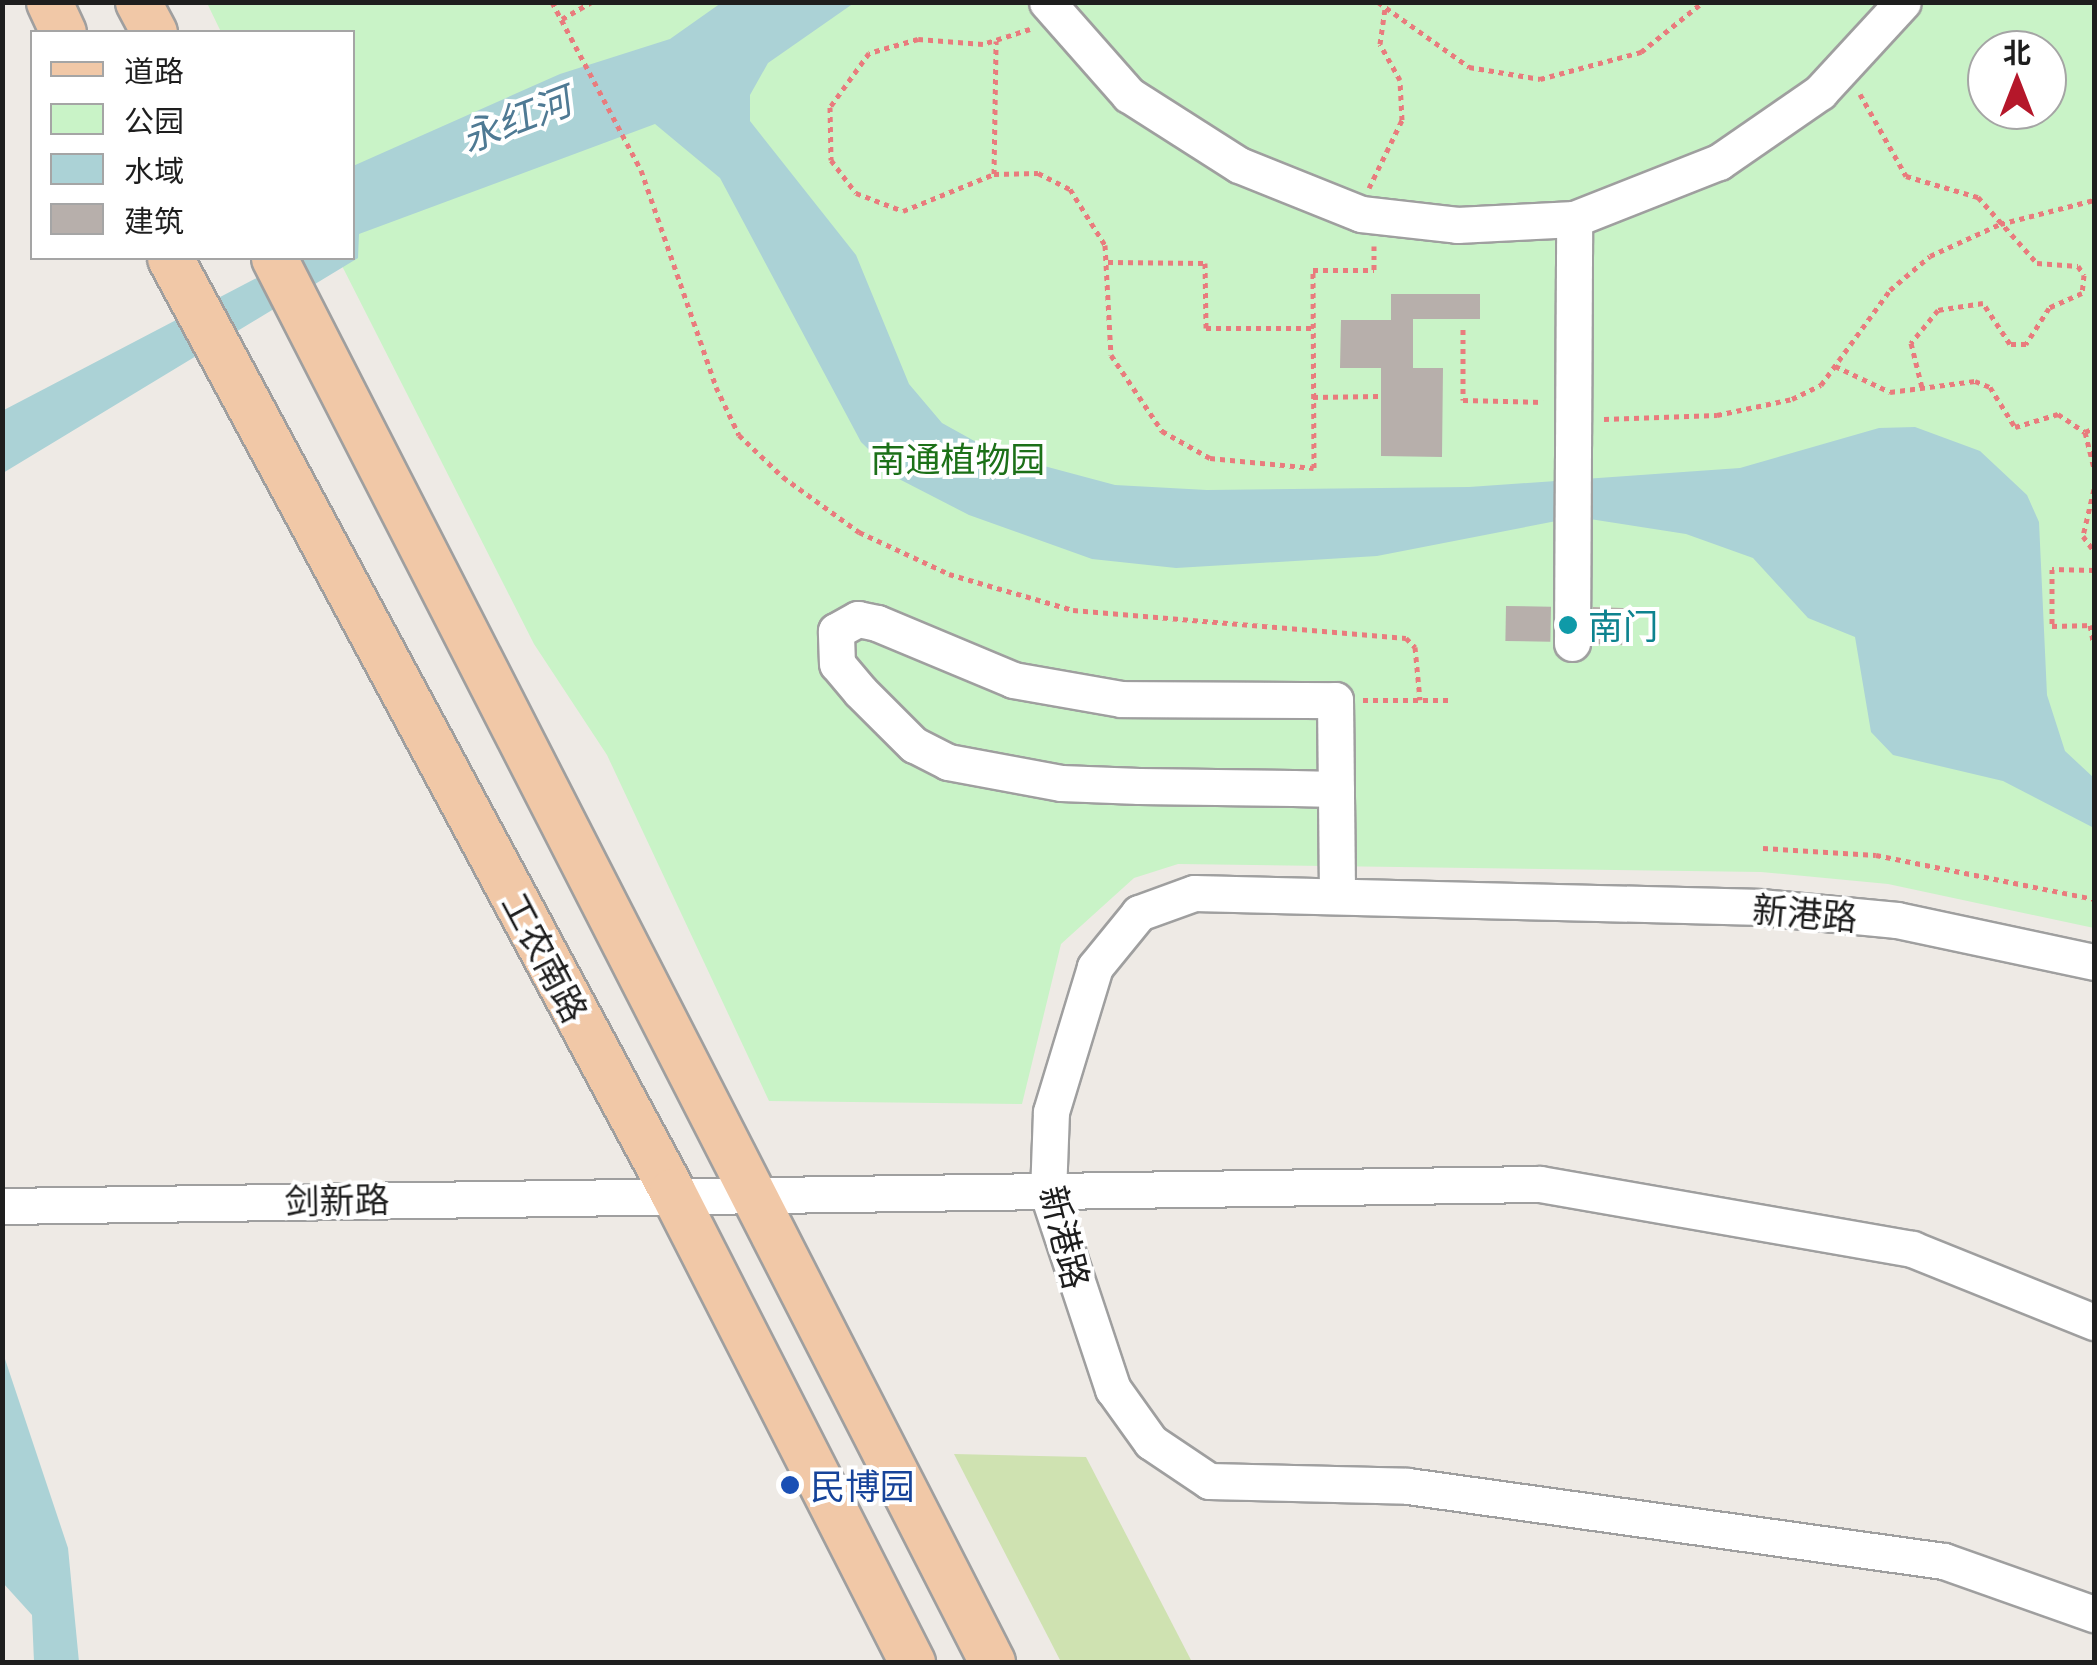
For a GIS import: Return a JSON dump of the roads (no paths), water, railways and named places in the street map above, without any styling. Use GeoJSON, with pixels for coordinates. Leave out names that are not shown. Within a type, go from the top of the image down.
{"type":"FeatureCollection","features":[{"type":"Feature","properties":{"kind":"main road"},"geometry":{"type":"LineString","coordinates":[[48,2],[62,30]]}},
{"type":"Feature","properties":{"kind":"main road"},"geometry":{"type":"LineString","coordinates":[[138,2],[153,30]]}},
{"type":"Feature","properties":{"kind":"main road","name":"工农南路"},"geometry":{"type":"LineString","coordinates":[[275,260],[744,1191],[992,1662]]}},
{"type":"Feature","properties":{"kind":"main road","name":"工农南路"},"geometry":{"type":"LineString","coordinates":[[178,273],[672,1191],[912,1662]]}},
{"type":"Feature","properties":{"kind":"street"},"geometry":{"type":"LineString","coordinates":[[1049,5],[1129,95],[1239,165],[1367,215],[1457,225],[1574,219],[1718,162],[1841,74],[1903,2]]}},
{"type":"Feature","properties":{"kind":"street"},"geometry":{"type":"LineString","coordinates":[[1572,643],[1574,219]]}},
{"type":"Feature","properties":{"kind":"street"},"geometry":{"type":"LineString","coordinates":[[1336,789],[1061,783],[948,762],[886,719],[837,664],[836,631],[858,619],[1056,690],[1335,700],[1337,893]]}},
{"type":"Feature","properties":{"kind":"street","name":"新港路"},"geometry":{"type":"LineString","coordinates":[[2094,962],[1897,920],[1782,908],[1337,893],[1194,893],[1139,913],[1095,967],[1051,1112],[1048,1194],[1114,1389],[1151,1442],[1209,1481],[1408,1486],[1944,1561],[2094,1614]]}},
{"type":"Feature","properties":{"kind":"street","name":"剑新路"},"geometry":{"type":"LineString","coordinates":[[2,1206],[672,1191],[1048,1194],[1540,1184],[1912,1249],[2094,1322]]}},
{"type":"Feature","properties":{"kind":"water","name":"永红河"},"geometry":{"type":"Polygon","coordinates":[[[721,3],[854,3],[768,63],[750,95],[750,121],[856,255],[909,384],[942,423],[996,453],[1115,485],[1207,490],[1469,487],[1740,468],[1879,428],[1915,427],[1980,451],[2027,495],[2039,522],[2047,695],[2065,751],[2094,778],[2094,828],[2003,781],[1893,755],[1871,732],[1855,637],[1808,618],[1753,558],[1686,534],[1577,517],[1377,556],[1176,568],[1092,559],[969,515],[899,479],[861,442],[720,178],[655,124],[359,234],[355,260],[355,165],[560,74],[670,39],[721,3]]]}},
{"type":"Feature","properties":{"kind":"water"},"geometry":{"type":"Polygon","coordinates":[[[291,260],[355,260],[3,473],[2,411],[291,260]]]}},
{"type":"Feature","properties":{"kind":"water"},"geometry":{"type":"Polygon","coordinates":[[[2,1350],[68,1548],[79,1662],[34,1662],[32,1615],[3,1583],[2,1350]]]}},
{"type":"Feature","properties":{"kind":"place","name":"南门"},"geometry":{"type":"Point","coordinates":[1568,625]}},
{"type":"Feature","properties":{"kind":"place","name":"民博园"},"geometry":{"type":"Point","coordinates":[790,1485]}},
{"type":"Feature","properties":{"kind":"park label","name":"南通植物园"},"geometry":{"type":"Point","coordinates":[958,458]}}]}
